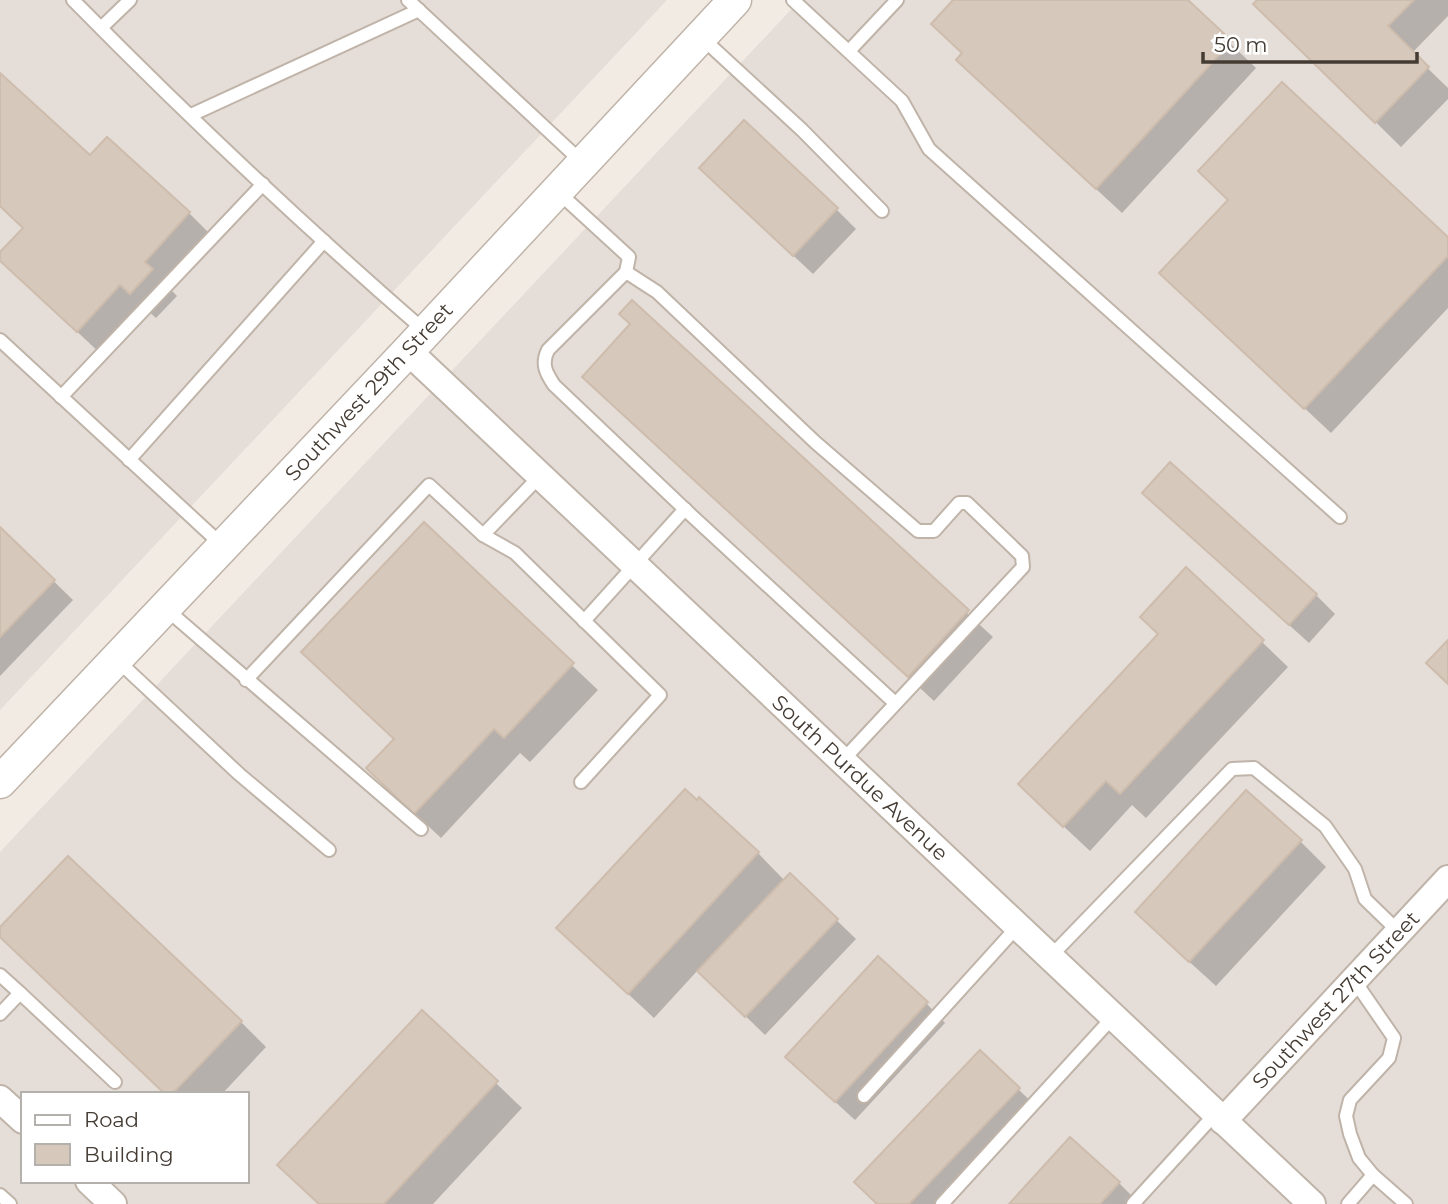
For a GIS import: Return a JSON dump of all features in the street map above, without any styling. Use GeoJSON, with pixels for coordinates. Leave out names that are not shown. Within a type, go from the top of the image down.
{"type":"FeatureCollection","features":[{"type":"Feature","properties":{"kind":"street","name":"Southwest 29th Street"},"geometry":{"type":"LineString","coordinates":[[0,782],[417,342],[735,0]]}},
{"type":"Feature","properties":{"kind":"street","name":"South Purdue Avenue"},"geometry":{"type":"LineString","coordinates":[[417,342],[540,476],[1219,1117],[1301,1200]]}},
{"type":"Feature","properties":{"kind":"street","name":"Southwest 27th Street"},"geometry":{"type":"LineString","coordinates":[[1219,1117],[1354,980],[1448,879]]}},
{"type":"Feature","properties":{"kind":"street"},"geometry":{"type":"LineString","coordinates":[[0,1099],[21,1118]]}},
{"type":"Feature","properties":{"kind":"street"},"geometry":{"type":"LineString","coordinates":[[91,1183],[114,1204]]}},
{"type":"Feature","properties":{"kind":"lane"},"geometry":{"type":"LineString","coordinates":[[73,0],[324,241],[417,342]]}},
{"type":"Feature","properties":{"kind":"lane"},"geometry":{"type":"LineString","coordinates":[[101,28],[130,0]]}},
{"type":"Feature","properties":{"kind":"lane"},"geometry":{"type":"LineString","coordinates":[[408,0],[583,163]]}},
{"type":"Feature","properties":{"kind":"lane"},"geometry":{"type":"LineString","coordinates":[[793,0],[902,101],[929,149],[1340,517]]}},
{"type":"Feature","properties":{"kind":"lane"},"geometry":{"type":"LineString","coordinates":[[849,51],[897,0]]}},
{"type":"Feature","properties":{"kind":"lane"},"geometry":{"type":"LineString","coordinates":[[191,115],[419,10]]}},
{"type":"Feature","properties":{"kind":"lane"},"geometry":{"type":"LineString","coordinates":[[701,37],[802,130],[882,211]]}},
{"type":"Feature","properties":{"kind":"lane"},"geometry":{"type":"LineString","coordinates":[[61,397],[263,184]]}},
{"type":"Feature","properties":{"kind":"lane"},"geometry":{"type":"LineString","coordinates":[[557,191],[629,257],[626,272],[548,350],[545,356],[545,372],[554,385],[685,509],[895,703]]}},
{"type":"Feature","properties":{"kind":"lane"},"geometry":{"type":"LineString","coordinates":[[129,460],[324,241]]}},
{"type":"Feature","properties":{"kind":"lane"},"geometry":{"type":"LineString","coordinates":[[626,272],[657,292],[815,442],[918,531],[934,531],[959,503],[967,503],[1022,556],[1023,567],[842,761]]}},
{"type":"Feature","properties":{"kind":"lane"},"geometry":{"type":"LineString","coordinates":[[0,340],[223,547]]}},
{"type":"Feature","properties":{"kind":"lane"},"geometry":{"type":"LineString","coordinates":[[483,535],[540,476]]}},
{"type":"Feature","properties":{"kind":"lane"},"geometry":{"type":"LineString","coordinates":[[246,680],[429,485],[483,535],[514,553],[660,695],[581,782]]}},
{"type":"Feature","properties":{"kind":"lane"},"geometry":{"type":"LineString","coordinates":[[584,621],[685,509]]}},
{"type":"Feature","properties":{"kind":"lane"},"geometry":{"type":"LineString","coordinates":[[165,608],[421,830]]}},
{"type":"Feature","properties":{"kind":"lane"},"geometry":{"type":"LineString","coordinates":[[116,659],[239,774],[329,849]]}},
{"type":"Feature","properties":{"kind":"lane"},"geometry":{"type":"LineString","coordinates":[[1050,957],[1232,769],[1254,768],[1325,826],[1355,869],[1365,899],[1399,932]]}},
{"type":"Feature","properties":{"kind":"lane"},"geometry":{"type":"LineString","coordinates":[[864,1096],[1017,927]]}},
{"type":"Feature","properties":{"kind":"lane"},"geometry":{"type":"LineString","coordinates":[[0,975],[115,1082]]}},
{"type":"Feature","properties":{"kind":"lane"},"geometry":{"type":"LineString","coordinates":[[1354,980],[1387,1023],[1394,1038],[1389,1058],[1350,1100],[1346,1116],[1350,1134],[1359,1158],[1373,1175],[1406,1204]]}},
{"type":"Feature","properties":{"kind":"lane"},"geometry":{"type":"LineString","coordinates":[[0,1014],[20,993]]}},
{"type":"Feature","properties":{"kind":"lane"},"geometry":{"type":"LineString","coordinates":[[942,1204],[1113,1017]]}},
{"type":"Feature","properties":{"kind":"lane"},"geometry":{"type":"LineString","coordinates":[[1133,1204],[1219,1117]]}},
{"type":"Feature","properties":{"kind":"lane"},"geometry":{"type":"LineString","coordinates":[[1348,1204],[1373,1175]]}},
{"type":"Feature","properties":{"kind":"lane"},"geometry":{"type":"LineString","coordinates":[[0,1195],[10,1204]]}},
{"type":"Feature","properties":{"kind":"shaded area"},"geometry":{"type":"Polygon","coordinates":[[[0,0],[667,0],[0,710],[0,0]]]}},
{"type":"Feature","properties":{"kind":"shaded area"},"geometry":{"type":"Polygon","coordinates":[[[800,0],[1448,0],[1448,1204],[0,1204],[0,852],[800,0]]]}},
{"type":"Feature","properties":{"kind":"building"},"geometry":{"type":"Polygon","coordinates":[[[953,0],[1188,0],[1232,41],[1096,189],[956,60],[962,53],[931,24],[953,0]]]}},
{"type":"Feature","properties":{"kind":"building"},"geometry":{"type":"Polygon","coordinates":[[[1257,0],[1414,0],[1388,26],[1429,67],[1375,123],[1253,4],[1257,0]]]}},
{"type":"Feature","properties":{"kind":"building"},"geometry":{"type":"Polygon","coordinates":[[[0,73],[90,155],[107,137],[190,212],[145,262],[153,269],[130,294],[120,285],[77,332],[0,261],[0,252],[23,228],[0,206],[0,73]]]}},
{"type":"Feature","properties":{"kind":"building"},"geometry":{"type":"Polygon","coordinates":[[[1282,82],[1448,237],[1448,256],[1304,409],[1159,273],[1228,200],[1198,171],[1282,82]]]}},
{"type":"Feature","properties":{"kind":"building"},"geometry":{"type":"Polygon","coordinates":[[[744,120],[838,208],[793,256],[699,168],[744,120]]]}},
{"type":"Feature","properties":{"kind":"building"},"geometry":{"type":"Polygon","coordinates":[[[632,300],[969,610],[908,677],[582,377],[630,324],[619,314],[632,300]]]}},
{"type":"Feature","properties":{"kind":"building"},"geometry":{"type":"Polygon","coordinates":[[[1170,462],[1317,594],[1289,625],[1142,493],[1170,462]]]}},
{"type":"Feature","properties":{"kind":"building"},"geometry":{"type":"Polygon","coordinates":[[[424,522],[574,663],[504,738],[494,729],[414,814],[366,768],[394,739],[301,652],[424,522]]]}},
{"type":"Feature","properties":{"kind":"building"},"geometry":{"type":"Polygon","coordinates":[[[0,527],[55,580],[0,637],[0,527]]]}},
{"type":"Feature","properties":{"kind":"building"},"geometry":{"type":"Polygon","coordinates":[[[1186,567],[1264,640],[1120,794],[1106,781],[1063,827],[1018,784],[1158,634],[1140,617],[1186,567]]]}},
{"type":"Feature","properties":{"kind":"building"},"geometry":{"type":"Polygon","coordinates":[[[1448,640],[1448,684],[1426,663],[1448,640]]]}},
{"type":"Feature","properties":{"kind":"building"},"geometry":{"type":"Polygon","coordinates":[[[685,789],[697,800],[699,797],[759,852],[628,994],[556,928],[685,789]]]}},
{"type":"Feature","properties":{"kind":"building"},"geometry":{"type":"Polygon","coordinates":[[[1246,790],[1302,840],[1189,962],[1135,912],[1246,790]]]}},
{"type":"Feature","properties":{"kind":"building"},"geometry":{"type":"Polygon","coordinates":[[[68,856],[242,1021],[174,1092],[163,1092],[0,937],[0,927],[68,856]]]}},
{"type":"Feature","properties":{"kind":"building"},"geometry":{"type":"Polygon","coordinates":[[[790,873],[838,919],[745,1017],[697,971],[790,873]]]}},
{"type":"Feature","properties":{"kind":"building"},"geometry":{"type":"Polygon","coordinates":[[[878,956],[928,1002],[835,1102],[785,1057],[878,956]]]}},
{"type":"Feature","properties":{"kind":"building"},"geometry":{"type":"Polygon","coordinates":[[[422,1010],[498,1081],[384,1204],[319,1204],[277,1165],[422,1010]]]}},
{"type":"Feature","properties":{"kind":"building"},"geometry":{"type":"Polygon","coordinates":[[[980,1050],[1020,1088],[909,1204],[877,1204],[854,1182],[980,1050]]]}},
{"type":"Feature","properties":{"kind":"building"},"geometry":{"type":"Polygon","coordinates":[[[1070,1137],[1120,1182],[1100,1204],[1009,1204],[1070,1137]]]}}]}
